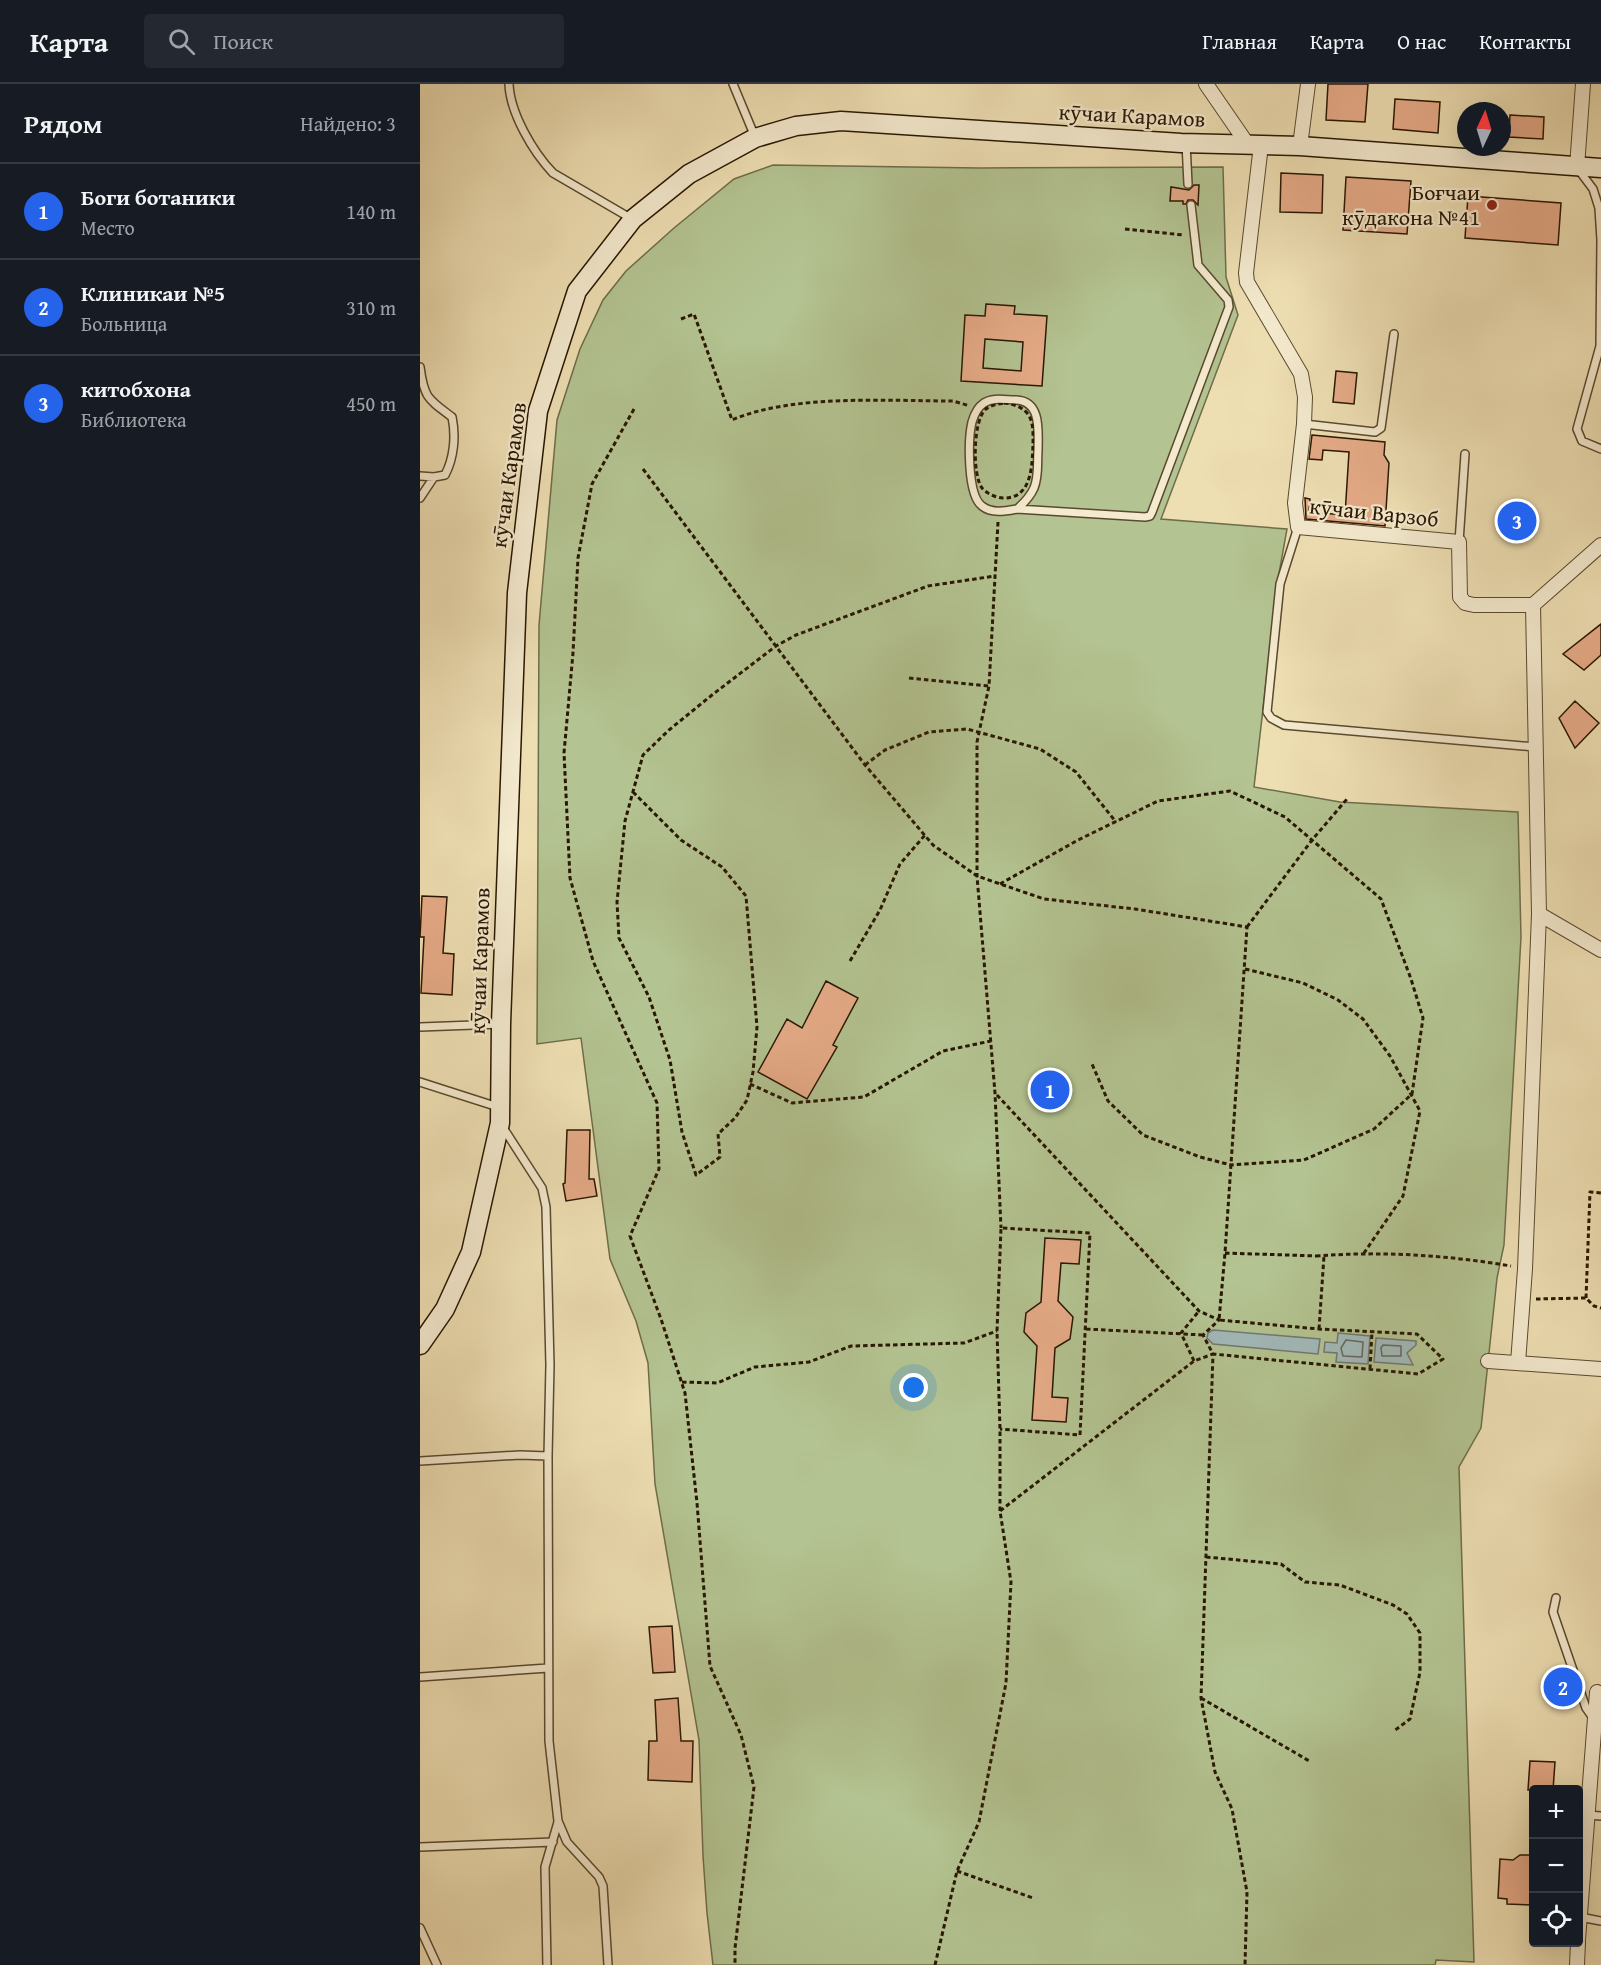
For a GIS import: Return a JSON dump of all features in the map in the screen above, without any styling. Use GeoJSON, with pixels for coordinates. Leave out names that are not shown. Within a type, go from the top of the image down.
{"type":"FeatureCollection","features":[{"type":"Feature","properties":{"kind":"main road","name":"кӯчаи Карамов"},"geometry":{"type":"LineString","coordinates":[[420,1345],[445,1310],[471,1252],[500,1115],[501,1024],[517,593],[538,411],[576,291],[633,219],[689,174],[755,138],[796,126],[841,121],[1186,143],[1300,146],[1601,168]]}},
{"type":"Feature","properties":{"kind":"street"},"geometry":{"type":"LineString","coordinates":[[1206,84],[1254,145]]}},
{"type":"Feature","properties":{"kind":"street"},"geometry":{"type":"LineString","coordinates":[[1300,146],[1308,84]]}},
{"type":"Feature","properties":{"kind":"street"},"geometry":{"type":"LineString","coordinates":[[1577,167],[1583,84]]}},
{"type":"Feature","properties":{"kind":"street","name":"кӯчаи Варзоб"},"geometry":{"type":"LineString","coordinates":[[1254,145],[1247,282],[1301,374],[1305,396],[1295,503],[1298,527],[1459,542],[1460,597],[1465,603],[1533,605]]}},
{"type":"Feature","properties":{"kind":"street"},"geometry":{"type":"LineString","coordinates":[[1518,1363],[1525,1269],[1539,914],[1533,605],[1601,545]]}},
{"type":"Feature","properties":{"kind":"street"},"geometry":{"type":"LineString","coordinates":[[1539,914],[1601,950]]}},
{"type":"Feature","properties":{"kind":"street"},"geometry":{"type":"LineString","coordinates":[[1488,1361],[1601,1369]]}},
{"type":"Feature","properties":{"kind":"street"},"geometry":{"type":"LineString","coordinates":[[1583,1895],[1594,1816],[1596,1692]]}},
{"type":"Feature","properties":{"kind":"street"},"geometry":{"type":"LineString","coordinates":[[1577,1965],[1578,1947]]}},
{"type":"Feature","properties":{"kind":"lane"},"geometry":{"type":"LineString","coordinates":[[509,84],[514,108],[527,139],[553,173],[633,219]]}},
{"type":"Feature","properties":{"kind":"lane"},"geometry":{"type":"LineString","coordinates":[[733,84],[755,138]]}},
{"type":"Feature","properties":{"kind":"lane"},"geometry":{"type":"LineString","coordinates":[[1186,143],[1188,184]]}},
{"type":"Feature","properties":{"kind":"lane"},"geometry":{"type":"LineString","coordinates":[[1577,167],[1593,189],[1599,208],[1601,346],[1578,429],[1582,441],[1601,449]]}},
{"type":"Feature","properties":{"kind":"lane"},"geometry":{"type":"LineString","coordinates":[[1020,506],[1031,495],[1037,478],[1039,424],[1036,415],[1024,400],[992,399],[972,422],[969,466],[976,499],[982,507],[998,512],[1020,506],[1145,517],[1152,512],[1230,307],[1228,300],[1198,265],[1191,205]]}},
{"type":"Feature","properties":{"kind":"lane"},"geometry":{"type":"LineString","coordinates":[[1304,424],[1375,432],[1381,428],[1394,334]]}},
{"type":"Feature","properties":{"kind":"lane"},"geometry":{"type":"LineString","coordinates":[[420,367],[422,385],[427,398],[452,417],[454,426],[453,452],[450,466],[445,474],[434,477],[420,476]]}},
{"type":"Feature","properties":{"kind":"lane"},"geometry":{"type":"LineString","coordinates":[[1459,542],[1465,454]]}},
{"type":"Feature","properties":{"kind":"lane"},"geometry":{"type":"LineString","coordinates":[[420,498],[434,477]]}},
{"type":"Feature","properties":{"kind":"lane"},"geometry":{"type":"LineString","coordinates":[[1298,527],[1280,584],[1267,712],[1271,718],[1284,725],[1535,747]]}},
{"type":"Feature","properties":{"kind":"lane"},"geometry":{"type":"LineString","coordinates":[[420,1027],[501,1024]]}},
{"type":"Feature","properties":{"kind":"lane"},"geometry":{"type":"LineString","coordinates":[[420,1082],[500,1115],[542,1188],[546,1207],[550,1365],[549,1741],[558,1821],[567,1842],[599,1877],[603,1886],[608,1965]]}},
{"type":"Feature","properties":{"kind":"lane"},"geometry":{"type":"LineString","coordinates":[[420,1461],[520,1455],[548,1456]]}},
{"type":"Feature","properties":{"kind":"lane"},"geometry":{"type":"LineString","coordinates":[[1556,1599],[1553,1612],[1586,1708],[1596,1728]]}},
{"type":"Feature","properties":{"kind":"lane"},"geometry":{"type":"LineString","coordinates":[[420,1677],[548,1668]]}},
{"type":"Feature","properties":{"kind":"lane"},"geometry":{"type":"LineString","coordinates":[[547,1965],[546,1867],[558,1821]]}},
{"type":"Feature","properties":{"kind":"lane"},"geometry":{"type":"LineString","coordinates":[[420,1847],[553,1842]]}},
{"type":"Feature","properties":{"kind":"lane"},"geometry":{"type":"LineString","coordinates":[[1583,1918],[1601,1921]]}},
{"type":"Feature","properties":{"kind":"lane"},"geometry":{"type":"LineString","coordinates":[[420,1928],[437,1965]]}},
{"type":"Feature","properties":{"kind":"path"},"geometry":{"type":"LineString","coordinates":[[1125,229],[1192,236]]}},
{"type":"Feature","properties":{"kind":"path"},"geometry":{"type":"LineString","coordinates":[[681,319],[694,314],[732,420],[746,414],[781,407],[839,401],[953,401],[982,409],[1004,403],[1022,408],[1029,416],[1032,425],[1032,468],[1030,479],[1024,489],[1014,496],[1003,498],[987,491],[982,488],[977,477],[977,428],[982,409]]}},
{"type":"Feature","properties":{"kind":"path"},"geometry":{"type":"LineString","coordinates":[[634,409],[592,484],[578,558],[573,653],[564,753],[570,878],[593,962],[657,1103],[659,1169],[630,1236],[661,1318],[685,1393],[697,1503],[710,1666],[741,1735],[753,1787],[735,1965]]}},
{"type":"Feature","properties":{"kind":"path"},"geometry":{"type":"LineString","coordinates":[[644,469],[865,765],[933,845],[977,876],[1044,899],[1136,909],[1247,927]]}},
{"type":"Feature","properties":{"kind":"path"},"geometry":{"type":"LineString","coordinates":[[987,491],[998,503],[1020,506]]}},
{"type":"Feature","properties":{"kind":"path"},"geometry":{"type":"LineString","coordinates":[[935,1965],[957,1871],[979,1822],[1006,1683],[1011,1582],[1000,1511],[997,1331],[1001,1228],[995,1093],[977,876],[976,742],[989,686],[998,512]]}},
{"type":"Feature","properties":{"kind":"path"},"geometry":{"type":"LineString","coordinates":[[633,792],[681,840],[722,867],[746,896],[757,1027],[750,1084],[747,1100],[735,1118],[718,1134],[720,1157],[696,1175],[682,1132],[670,1060],[649,998],[619,938],[617,902],[625,821],[643,755],[678,723],[776,646],[796,635],[928,586],[995,576]]}},
{"type":"Feature","properties":{"kind":"path"},"geometry":{"type":"LineString","coordinates":[[909,678],[989,686]]}},
{"type":"Feature","properties":{"kind":"path"},"geometry":{"type":"LineString","coordinates":[[865,765],[885,750],[928,732],[967,729],[1040,749],[1076,772],[1116,822]]}},
{"type":"Feature","properties":{"kind":"path"},"geometry":{"type":"LineString","coordinates":[[1000,884],[1078,840],[1158,801],[1230,792],[1285,817],[1381,899],[1411,978],[1423,1018],[1412,1094],[1374,1129],[1304,1160],[1231,1165],[1200,1157],[1143,1135],[1108,1101],[1092,1064]]}},
{"type":"Feature","properties":{"kind":"path"},"geometry":{"type":"LineString","coordinates":[[1086,1329],[1203,1335],[1219,1320],[1247,927],[1312,840],[1347,799]]}},
{"type":"Feature","properties":{"kind":"path"},"geometry":{"type":"LineString","coordinates":[[850,961],[880,910],[900,864],[925,835]]}},
{"type":"Feature","properties":{"kind":"path"},"geometry":{"type":"LineString","coordinates":[[1245,969],[1303,983],[1338,1000],[1363,1019],[1390,1056],[1420,1111],[1403,1196],[1364,1253]]}},
{"type":"Feature","properties":{"kind":"path"},"geometry":{"type":"LineString","coordinates":[[750,1084],[792,1103],[864,1096],[943,1051],[991,1041]]}},
{"type":"Feature","properties":{"kind":"path"},"geometry":{"type":"LineString","coordinates":[[995,1093],[1199,1311],[1219,1320],[1319,1329],[1417,1334],[1443,1359],[1418,1374],[1213,1354],[1194,1361],[1000,1511]]}},
{"type":"Feature","properties":{"kind":"path"},"geometry":{"type":"LineString","coordinates":[[1586,1298],[1590,1192],[1601,1192]]}},
{"type":"Feature","properties":{"kind":"path"},"geometry":{"type":"LineString","coordinates":[[1000,1429],[1080,1435],[1090,1233],[1001,1228]]}},
{"type":"Feature","properties":{"kind":"path"},"geometry":{"type":"LineString","coordinates":[[1225,1253],[1324,1256],[1319,1329]]}},
{"type":"Feature","properties":{"kind":"path"},"geometry":{"type":"LineString","coordinates":[[1316,1256],[1364,1253],[1464,1258],[1525,1269]]}},
{"type":"Feature","properties":{"kind":"path"},"geometry":{"type":"LineString","coordinates":[[1522,1299],[1586,1298],[1594,1306],[1601,1308]]}},
{"type":"Feature","properties":{"kind":"path"},"geometry":{"type":"LineString","coordinates":[[1181,1334],[1199,1311]]}},
{"type":"Feature","properties":{"kind":"path"},"geometry":{"type":"LineString","coordinates":[[682,1382],[717,1383],[755,1367],[809,1362],[850,1346],[964,1343],[997,1331]]}},
{"type":"Feature","properties":{"kind":"path"},"geometry":{"type":"LineString","coordinates":[[1370,1369],[1372,1332]]}},
{"type":"Feature","properties":{"kind":"path"},"geometry":{"type":"LineString","coordinates":[[1181,1334],[1194,1361]]}},
{"type":"Feature","properties":{"kind":"path"},"geometry":{"type":"LineString","coordinates":[[1203,1335],[1213,1354],[1202,1698],[1215,1772],[1232,1809],[1247,1892],[1245,1965]]}},
{"type":"Feature","properties":{"kind":"path"},"geometry":{"type":"LineString","coordinates":[[1206,1557],[1281,1564],[1305,1582],[1340,1586],[1393,1605],[1407,1614],[1420,1634],[1420,1672],[1410,1719],[1394,1731]]}},
{"type":"Feature","properties":{"kind":"path"},"geometry":{"type":"LineString","coordinates":[[1202,1698],[1311,1762]]}},
{"type":"Feature","properties":{"kind":"path"},"geometry":{"type":"LineString","coordinates":[[957,1871],[1033,1898]]}},
{"type":"Feature","properties":{"kind":"green space"},"geometry":{"type":"Polygon","coordinates":[[[773,165],[980,168],[1223,167],[1226,277],[1238,315],[1161,519],[1287,529],[1278,579],[1254,787],[1340,802],[1518,812],[1521,937],[1504,1245],[1497,1278],[1481,1428],[1459,1467],[1474,1962],[1436,1960],[1435,1965],[713,1965],[703,1856],[699,1740],[655,1484],[648,1363],[636,1321],[610,1259],[581,1038],[537,1044],[539,625],[557,420],[580,349],[603,300],[626,271],[734,179],[773,165]]]}},
{"type":"Feature","properties":{"kind":"water"},"geometry":{"type":"Polygon","coordinates":[[[1213,1330],[1320,1339],[1318,1354],[1213,1344],[1207,1338],[1208,1333],[1213,1330]]]}},
{"type":"Feature","properties":{"kind":"water"},"geometry":{"type":"Polygon","coordinates":[[[1338,1333],[1370,1336],[1368,1364],[1336,1362],[1337,1353],[1324,1352],[1325,1342],[1337,1343],[1338,1333]]]}},
{"type":"Feature","properties":{"kind":"water"},"geometry":{"type":"Polygon","coordinates":[[[1376,1338],[1416,1341],[1416,1345],[1407,1353],[1413,1365],[1374,1362],[1376,1338]]]}},
{"type":"Feature","properties":{"kind":"building"},"geometry":{"type":"Polygon","coordinates":[[[1328,84],[1368,84],[1365,122],[1326,120],[1328,84]]]}},
{"type":"Feature","properties":{"kind":"building"},"geometry":{"type":"Polygon","coordinates":[[[1395,99],[1440,102],[1438,133],[1393,129],[1395,99]]]}},
{"type":"Feature","properties":{"kind":"building"},"geometry":{"type":"Polygon","coordinates":[[[1511,115],[1544,117],[1543,139],[1511,137],[1511,115]]]}},
{"type":"Feature","properties":{"kind":"building"},"geometry":{"type":"Polygon","coordinates":[[[1281,173],[1323,175],[1322,213],[1280,212],[1281,173]]]}},
{"type":"Feature","properties":{"kind":"building"},"geometry":{"type":"Polygon","coordinates":[[[1346,177],[1411,181],[1407,234],[1343,230],[1346,177]]]}},
{"type":"Feature","properties":{"kind":"building"},"geometry":{"type":"Polygon","coordinates":[[[1194,185],[1199,185],[1198,205],[1193,200],[1188,200],[1186,204],[1183,204],[1183,201],[1170,201],[1171,187],[1189,190],[1194,185]]]}},
{"type":"Feature","properties":{"kind":"building"},"geometry":{"type":"Polygon","coordinates":[[[1468,196],[1561,203],[1558,245],[1465,238],[1468,196]]]}},
{"type":"Feature","properties":{"kind":"building"},"geometry":{"type":"Polygon","coordinates":[[[986,304],[1015,306],[1014,314],[1047,316],[1042,386],[961,381],[965,315],[985,316],[986,304]],[[985,339],[983,368],[1021,371],[1023,342],[985,339]]]}},
{"type":"Feature","properties":{"kind":"building"},"geometry":{"type":"Polygon","coordinates":[[[1336,371],[1357,373],[1354,404],[1333,402],[1336,371]]]}},
{"type":"Feature","properties":{"kind":"building"},"geometry":{"type":"Polygon","coordinates":[[[1312,435],[1385,442],[1384,455],[1389,463],[1385,526],[1306,519],[1305,498],[1310,499],[1309,512],[1345,515],[1349,452],[1323,450],[1322,460],[1309,459],[1312,435]]]}},
{"type":"Feature","properties":{"kind":"building"},"geometry":{"type":"Polygon","coordinates":[[[1601,624],[1601,655],[1584,670],[1563,654],[1601,624]]]}},
{"type":"Feature","properties":{"kind":"building"},"geometry":{"type":"Polygon","coordinates":[[[1575,701],[1599,723],[1575,748],[1559,718],[1575,701]]]}},
{"type":"Feature","properties":{"kind":"building"},"geometry":{"type":"Polygon","coordinates":[[[422,896],[447,897],[443,953],[454,954],[452,995],[421,993],[424,937],[420,937],[422,896]]]}},
{"type":"Feature","properties":{"kind":"building"},"geometry":{"type":"Polygon","coordinates":[[[826,981],[858,998],[833,1045],[837,1047],[807,1099],[758,1072],[787,1019],[802,1028],[826,981]]]}},
{"type":"Feature","properties":{"kind":"building"},"geometry":{"type":"Polygon","coordinates":[[[567,1130],[590,1130],[589,1179],[594,1179],[597,1196],[566,1201],[563,1184],[565,1183],[567,1130]]]}},
{"type":"Feature","properties":{"kind":"building"},"geometry":{"type":"Polygon","coordinates":[[[1045,1238],[1081,1240],[1079,1264],[1061,1263],[1058,1301],[1073,1317],[1070,1339],[1055,1348],[1052,1397],[1068,1398],[1066,1422],[1032,1420],[1037,1346],[1024,1332],[1026,1313],[1041,1302],[1045,1238]]]}},
{"type":"Feature","properties":{"kind":"building"},"geometry":{"type":"Polygon","coordinates":[[[672,1626],[675,1672],[653,1673],[649,1627],[672,1626]]]}},
{"type":"Feature","properties":{"kind":"building"},"geometry":{"type":"Polygon","coordinates":[[[678,1698],[681,1741],[693,1741],[692,1782],[648,1780],[649,1741],[657,1741],[655,1700],[678,1698]]]}},
{"type":"Feature","properties":{"kind":"building"},"geometry":{"type":"Polygon","coordinates":[[[1530,1761],[1555,1762],[1553,1785],[1529,1785],[1528,1790],[1530,1761]]]}},
{"type":"Feature","properties":{"kind":"building"},"geometry":{"type":"Polygon","coordinates":[[[1520,1855],[1529,1855],[1529,1905],[1507,1904],[1507,1899],[1498,1898],[1500,1859],[1513,1860],[1520,1855]]]}},
{"type":"Feature","properties":{"kind":"place","name":"Боғчаи кӯдакона №41"},"geometry":{"type":"Point","coordinates":[1492,205]}},
{"type":"Feature","properties":{"kind":"place","name":"китобхона"},"geometry":{"type":"Point","coordinates":[1517,521]}},
{"type":"Feature","properties":{"kind":"place","name":"Боги ботаники"},"geometry":{"type":"Point","coordinates":[1050,1090]}},
{"type":"Feature","properties":{"kind":"place","name":"Клиникаи №5"},"geometry":{"type":"Point","coordinates":[1563,1687]}}]}
